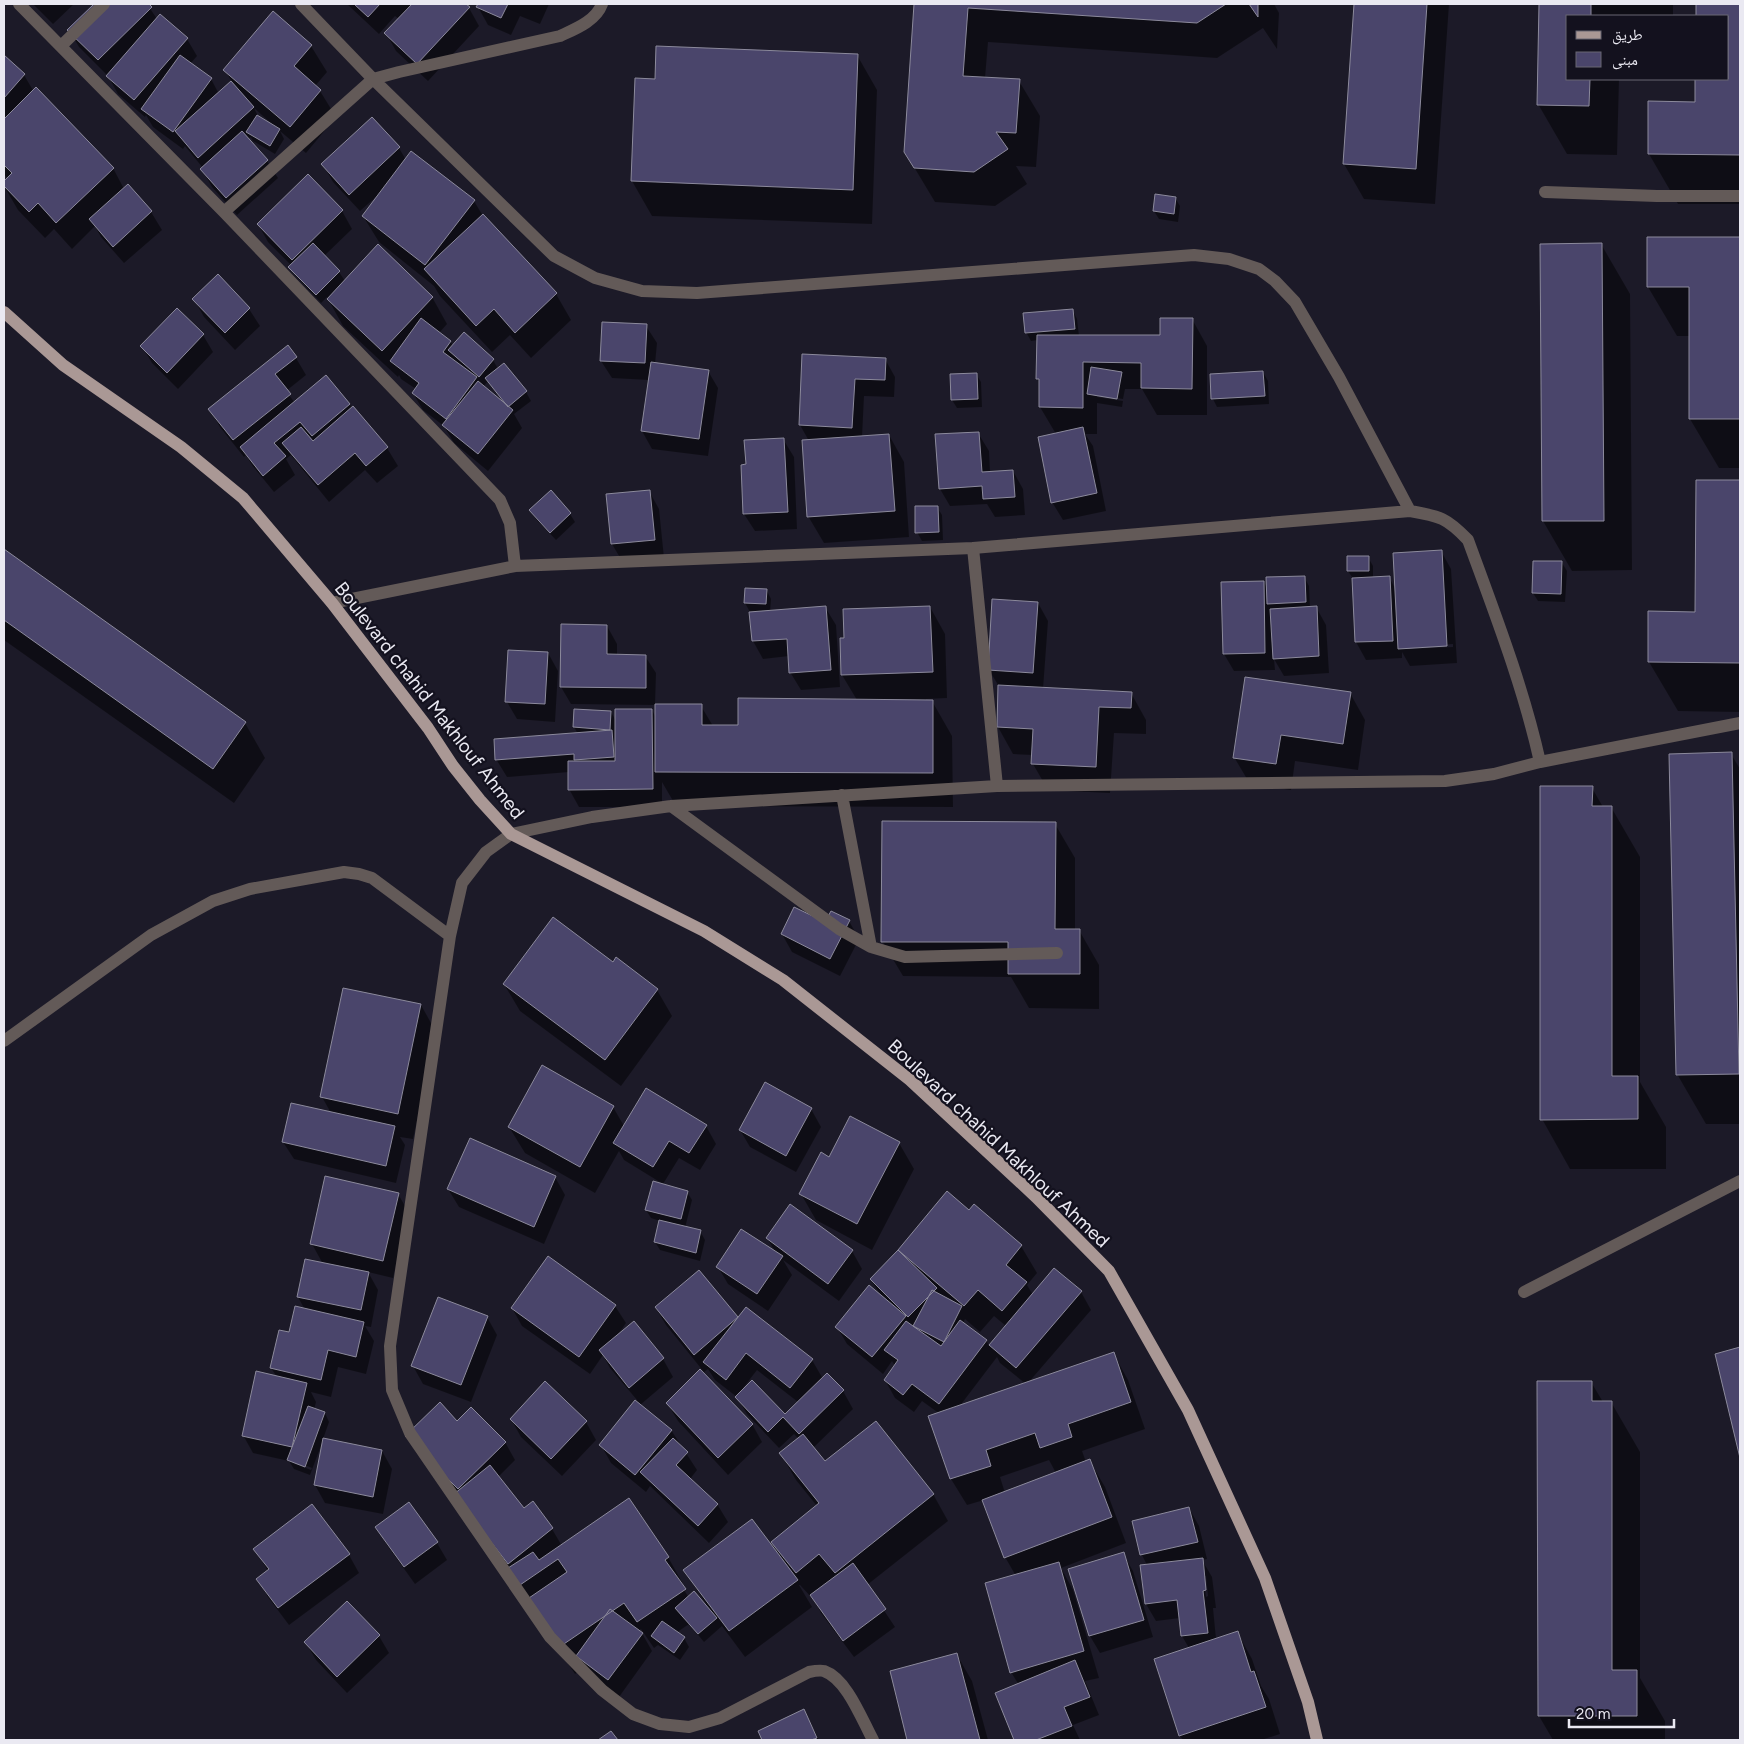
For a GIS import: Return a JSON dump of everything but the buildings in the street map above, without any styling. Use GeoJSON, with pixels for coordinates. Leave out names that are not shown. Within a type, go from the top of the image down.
{"type":"FeatureCollection","features":[{"type":"Feature","properties":{"kind":"main road","name":"Boulevard chahid Makhlouf Ahmed"},"geometry":{"type":"LineString","coordinates":[[4,312],[63,365],[181,447],[243,498],[332,603],[428,728],[474,793],[511,834],[704,931],[782,980],[910,1080],[1036,1198],[1109,1271],[1188,1410],[1265,1578],[1308,1702],[1317,1740]]}},
{"type":"Feature","properties":{"kind":"street"},"geometry":{"type":"LineString","coordinates":[[19,4],[224,212],[500,500],[510,523],[515,566]]}},
{"type":"Feature","properties":{"kind":"street"},"geometry":{"type":"LineString","coordinates":[[61,46],[104,4]]}},
{"type":"Feature","properties":{"kind":"street"},"geometry":{"type":"LineString","coordinates":[[301,4],[373,79],[554,256],[595,278],[642,291],[697,293],[1194,255],[1228,259],[1259,269],[1275,281],[1295,302],[1339,377],[1410,511]]}},
{"type":"Feature","properties":{"kind":"street"},"geometry":{"type":"LineString","coordinates":[[224,212],[373,79],[560,36],[583,25],[600,9],[602,4]]}},
{"type":"Feature","properties":{"kind":"street"},"geometry":{"type":"LineString","coordinates":[[1545,192],[1658,196],[1740,196]]}},
{"type":"Feature","properties":{"kind":"street"},"geometry":{"type":"LineString","coordinates":[[332,603],[515,566],[973,548],[1410,511],[1434,515],[1453,524],[1468,540],[1516,673],[1532,726],[1540,762]]}},
{"type":"Feature","properties":{"kind":"street"},"geometry":{"type":"LineString","coordinates":[[973,548],[997,786]]}},
{"type":"Feature","properties":{"kind":"street"},"geometry":{"type":"LineString","coordinates":[[873,1740],[848,1693],[835,1677],[823,1670],[809,1672],[720,1718],[689,1727],[660,1724],[633,1714],[602,1690],[550,1637],[410,1433],[392,1390],[390,1346],[450,936],[462,883],[486,852],[511,834],[592,817],[671,806],[997,786],[1445,781],[1494,774],[1540,762],[1740,723]]}},
{"type":"Feature","properties":{"kind":"street"},"geometry":{"type":"LineString","coordinates":[[842,795],[871,947]]}},
{"type":"Feature","properties":{"kind":"street"},"geometry":{"type":"LineString","coordinates":[[671,806],[839,929],[871,947],[904,957],[1056,954]]}},
{"type":"Feature","properties":{"kind":"street"},"geometry":{"type":"LineString","coordinates":[[4,1041],[151,935],[213,901],[250,889],[344,872],[359,874],[372,878],[450,936]]}},
{"type":"Feature","properties":{"kind":"street"},"geometry":{"type":"LineString","coordinates":[[1524,1292],[1740,1181]]}}]}
